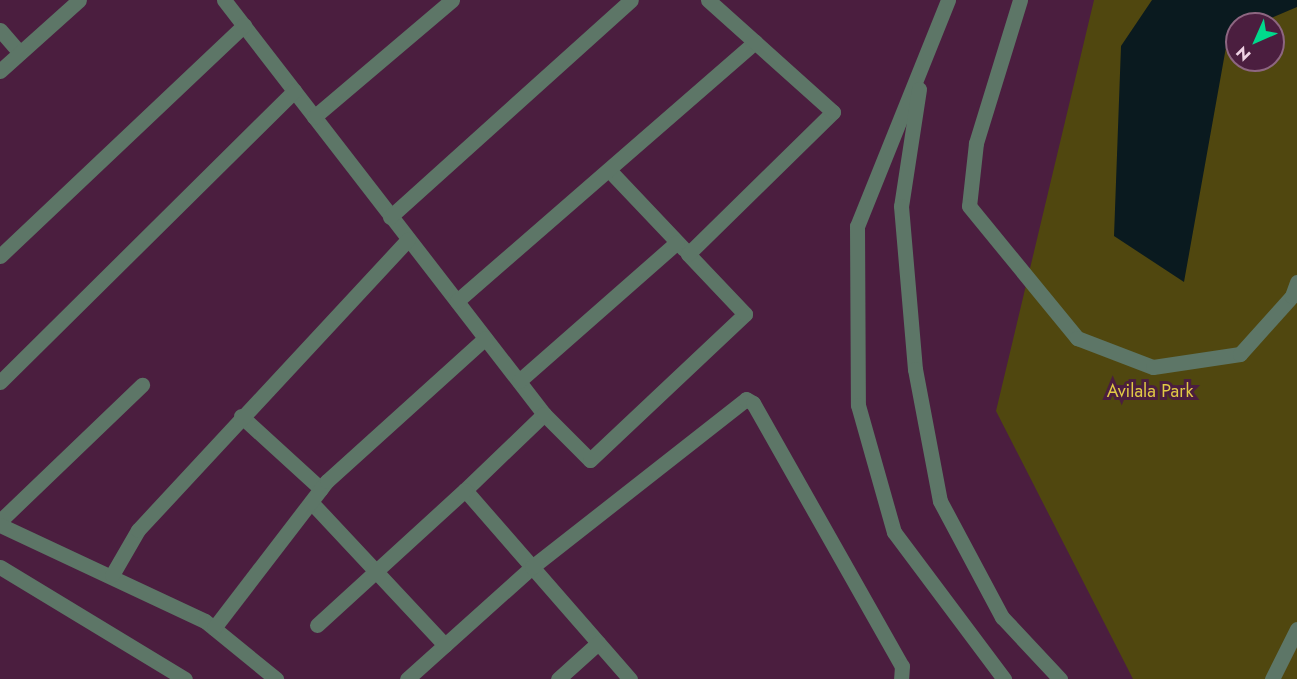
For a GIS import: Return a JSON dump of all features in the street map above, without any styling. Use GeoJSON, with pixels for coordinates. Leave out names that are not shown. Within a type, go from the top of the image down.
{"type":"FeatureCollection","features":[{"type":"Feature","properties":{"kind":"street"},"geometry":{"type":"LineString","coordinates":[[0,70],[79,0]]}},
{"type":"Feature","properties":{"kind":"street"},"geometry":{"type":"LineString","coordinates":[[225,0],[544,414],[590,460],[745,314],[609,170]]}},
{"type":"Feature","properties":{"kind":"street"},"geometry":{"type":"LineString","coordinates":[[314,117],[452,0]]}},
{"type":"Feature","properties":{"kind":"street"},"geometry":{"type":"LineString","coordinates":[[390,217],[631,0]]}},
{"type":"Feature","properties":{"kind":"street"},"geometry":{"type":"LineString","coordinates":[[688,254],[833,112],[708,0]]}},
{"type":"Feature","properties":{"kind":"street"},"geometry":{"type":"LineString","coordinates":[[948,0],[857,226],[858,405],[894,532],[1004,679]]}},
{"type":"Feature","properties":{"kind":"street"},"geometry":{"type":"LineString","coordinates":[[1020,0],[976,143],[969,206],[1077,338],[1154,367],[1240,354],[1292,296],[1297,282]]}},
{"type":"Feature","properties":{"kind":"street"},"geometry":{"type":"LineString","coordinates":[[0,256],[244,25]]}},
{"type":"Feature","properties":{"kind":"street"},"geometry":{"type":"LineString","coordinates":[[0,30],[20,53]]}},
{"type":"Feature","properties":{"kind":"street"},"geometry":{"type":"LineString","coordinates":[[457,302],[755,42]]}},
{"type":"Feature","properties":{"kind":"street"},"geometry":{"type":"LineString","coordinates":[[923,62],[901,206],[915,369],[940,501],[1002,617],[1060,679]]}},
{"type":"Feature","properties":{"kind":"street"},"geometry":{"type":"LineString","coordinates":[[0,382],[294,91]]}},
{"type":"Feature","properties":{"kind":"street"},"geometry":{"type":"LineString","coordinates":[[111,575],[138,530],[241,416],[408,239]]}},
{"type":"Feature","properties":{"kind":"street"},"geometry":{"type":"LineString","coordinates":[[519,381],[677,242]]}},
{"type":"Feature","properties":{"kind":"street"},"geometry":{"type":"LineString","coordinates":[[214,628],[321,489],[485,338]]}},
{"type":"Feature","properties":{"kind":"street"},"geometry":{"type":"LineString","coordinates":[[142,385],[0,523],[111,575],[214,628],[276,679]]}},
{"type":"Feature","properties":{"kind":"street"},"geometry":{"type":"LineString","coordinates":[[407,679],[532,567],[746,399],[753,403],[902,666],[901,679]]}},
{"type":"Feature","properties":{"kind":"street"},"geometry":{"type":"LineString","coordinates":[[317,625],[465,490],[544,414]]}},
{"type":"Feature","properties":{"kind":"street"},"geometry":{"type":"LineString","coordinates":[[241,416],[321,489]]}},
{"type":"Feature","properties":{"kind":"street"},"geometry":{"type":"LineString","coordinates":[[465,490],[630,679]]}},
{"type":"Feature","properties":{"kind":"street"},"geometry":{"type":"LineString","coordinates":[[311,502],[378,570],[445,645]]}},
{"type":"Feature","properties":{"kind":"street"},"geometry":{"type":"LineString","coordinates":[[0,567],[185,679]]}},
{"type":"Feature","properties":{"kind":"street"},"geometry":{"type":"LineString","coordinates":[[1272,679],[1297,629]]}},
{"type":"Feature","properties":{"kind":"street"},"geometry":{"type":"LineString","coordinates":[[558,679],[598,642]]}},
{"type":"Feature","properties":{"kind":"green space","name":"Avilala Park"},"geometry":{"type":"Polygon","coordinates":[[[1094,0],[1297,0],[1297,679],[1133,679],[996,411],[1094,0]]]}},
{"type":"Feature","properties":{"kind":"shaded area"},"geometry":{"type":"Polygon","coordinates":[[[1152,0],[1297,0],[1297,7],[1285,12],[1225,12],[1225,53],[1184,282],[1114,236],[1121,46],[1152,0]]]}}]}
